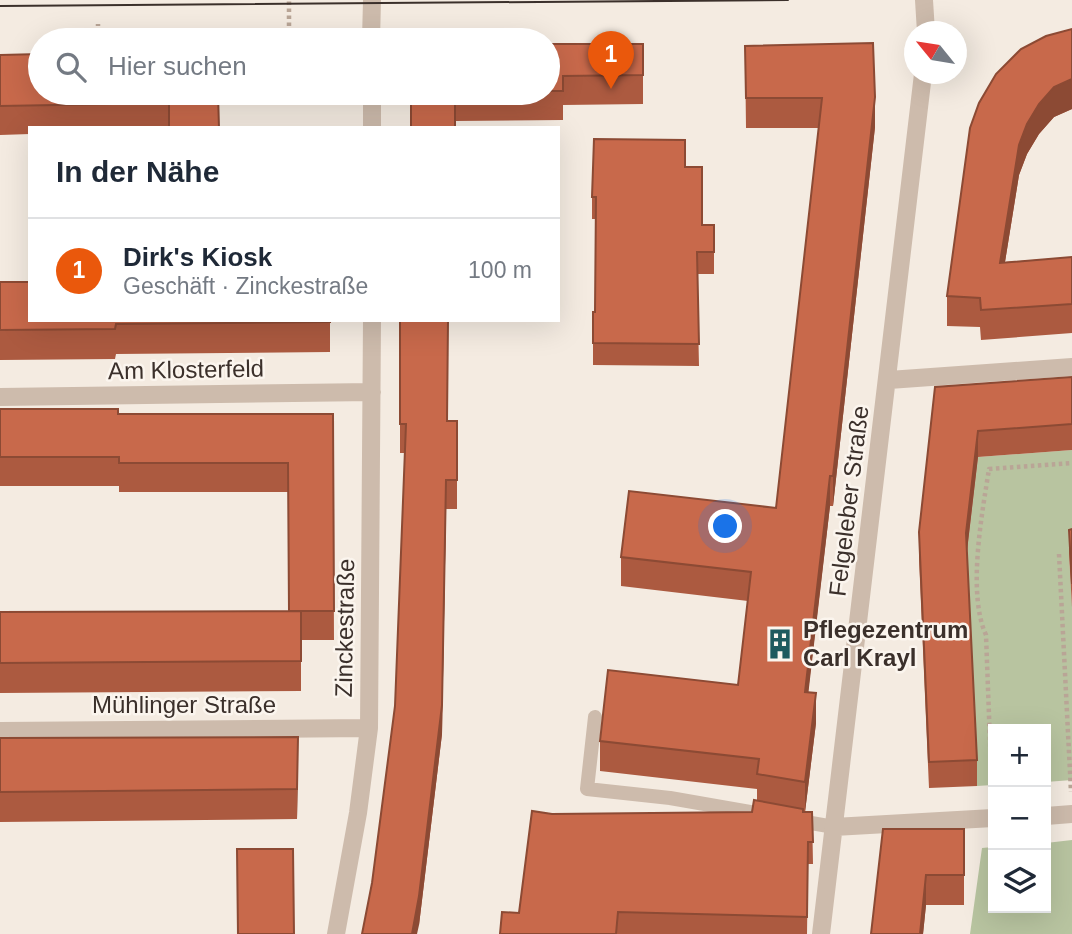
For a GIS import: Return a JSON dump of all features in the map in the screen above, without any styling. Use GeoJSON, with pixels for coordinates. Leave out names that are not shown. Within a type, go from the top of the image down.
{"type":"FeatureCollection","features":[{"type":"Feature","properties":{"kind":"street"},"geometry":{"type":"LineString","coordinates":[[371,28],[372,0]]}},
{"type":"Feature","properties":{"kind":"street"},"geometry":{"type":"LineString","coordinates":[[924,0],[925,21]]}},
{"type":"Feature","properties":{"kind":"street","name":"Felgeleber Straße"},"geometry":{"type":"LineString","coordinates":[[821,934],[889,380],[922,84]]}},
{"type":"Feature","properties":{"kind":"street"},"geometry":{"type":"LineString","coordinates":[[372,105],[372,126]]}},
{"type":"Feature","properties":{"kind":"street","name":"Zinckestraße"},"geometry":{"type":"LineString","coordinates":[[336,934],[358,813],[369,728],[372,322]]}},
{"type":"Feature","properties":{"kind":"street"},"geometry":{"type":"LineString","coordinates":[[889,380],[1072,367]]}},
{"type":"Feature","properties":{"kind":"street","name":"Am Klosterfeld"},"geometry":{"type":"LineString","coordinates":[[0,397],[372,392]]}},
{"type":"Feature","properties":{"kind":"street","name":"Mühlinger Straße"},"geometry":{"type":"LineString","coordinates":[[0,731],[369,728]]}},
{"type":"Feature","properties":{"kind":"street"},"geometry":{"type":"LineString","coordinates":[[1051,816],[1072,814]]}},
{"type":"Feature","properties":{"kind":"street"},"geometry":{"type":"LineString","coordinates":[[834,827],[988,818]]}},
{"type":"Feature","properties":{"kind":"lane"},"geometry":{"type":"LineString","coordinates":[[595,717],[587,789],[670,798],[834,827]]}},
{"type":"Feature","properties":{"kind":"path"},"geometry":{"type":"LineString","coordinates":[[289,0],[289,28]]}},
{"type":"Feature","properties":{"kind":"path"},"geometry":{"type":"LineString","coordinates":[[992,787],[986,635],[979,621],[978,542],[989,469],[1072,463]]}},
{"type":"Feature","properties":{"kind":"path"},"geometry":{"type":"LineString","coordinates":[[1059,554],[1069,694],[1072,814]]}},
{"type":"Feature","properties":{"kind":"path"},"geometry":{"type":"LineString","coordinates":[[1060,582],[1071,582]]}},
{"type":"Feature","properties":{"kind":"path"},"geometry":{"type":"LineString","coordinates":[[1063,639],[1072,638]]}},
{"type":"Feature","properties":{"kind":"green space"},"geometry":{"type":"Polygon","coordinates":[[[1072,450],[1072,553],[1069,554],[1072,605],[1072,780],[1051,782],[1051,724],[988,724],[988,785],[977,786],[966,559],[978,457],[1072,450]]]}},
{"type":"Feature","properties":{"kind":"green space"},"geometry":{"type":"Polygon","coordinates":[[[1072,840],[1072,934],[970,934],[982,848],[988,847],[988,913],[1051,913],[1051,842],[1072,840]]]}},
{"type":"Feature","properties":{"kind":"building"},"geometry":{"type":"Polygon","coordinates":[[[1072,29],[1072,79],[1054,87],[1039,104],[1019,145],[1000,263],[1072,257],[1072,304],[981,310],[980,298],[947,296],[970,128],[979,103],[996,74],[1021,49],[1046,36],[1072,29]]]}},
{"type":"Feature","properties":{"kind":"building"},"geometry":{"type":"Polygon","coordinates":[[[873,43],[875,97],[833,476],[830,476],[805,692],[816,693],[805,782],[757,774],[759,759],[600,741],[608,670],[738,685],[751,572],[621,557],[629,491],[776,508],[822,98],[746,98],[745,46],[873,43]]]}},
{"type":"Feature","properties":{"kind":"building"},"geometry":{"type":"Polygon","coordinates":[[[560,44],[643,44],[643,75],[563,76],[563,91],[560,91],[560,44]]]}},
{"type":"Feature","properties":{"kind":"building"},"geometry":{"type":"Polygon","coordinates":[[[28,54],[28,105],[56,105],[0,106],[0,55],[28,54]]]}},
{"type":"Feature","properties":{"kind":"building"},"geometry":{"type":"Polygon","coordinates":[[[169,105],[218,105],[219,126],[169,126],[169,105]]]}},
{"type":"Feature","properties":{"kind":"building"},"geometry":{"type":"Polygon","coordinates":[[[411,105],[455,105],[455,126],[411,126],[411,105]]]}},
{"type":"Feature","properties":{"kind":"building"},"geometry":{"type":"Polygon","coordinates":[[[594,139],[685,140],[685,167],[702,167],[702,225],[714,225],[714,252],[697,252],[699,344],[593,343],[596,197],[592,197],[594,139]]]}},
{"type":"Feature","properties":{"kind":"building"},"geometry":{"type":"Polygon","coordinates":[[[0,282],[28,282],[28,322],[330,322],[116,324],[115,329],[0,330],[0,282]]]}},
{"type":"Feature","properties":{"kind":"building"},"geometry":{"type":"Polygon","coordinates":[[[400,322],[448,322],[447,421],[457,421],[457,480],[446,480],[442,705],[419,896],[412,934],[362,934],[372,883],[395,706],[406,424],[400,424],[400,322]]]}},
{"type":"Feature","properties":{"kind":"building"},"geometry":{"type":"Polygon","coordinates":[[[1072,377],[1072,424],[978,431],[966,533],[977,760],[929,762],[919,532],[935,387],[1072,377]]]}},
{"type":"Feature","properties":{"kind":"building"},"geometry":{"type":"Polygon","coordinates":[[[0,409],[118,409],[118,414],[333,414],[334,611],[289,611],[288,463],[119,463],[119,457],[0,457],[0,409]]]}},
{"type":"Feature","properties":{"kind":"building"},"geometry":{"type":"Polygon","coordinates":[[[1072,529],[1072,584],[1069,530],[1072,529]]]}},
{"type":"Feature","properties":{"kind":"building"},"geometry":{"type":"Polygon","coordinates":[[[301,611],[301,661],[0,663],[0,612],[301,611]]]}},
{"type":"Feature","properties":{"kind":"building"},"geometry":{"type":"Polygon","coordinates":[[[298,737],[297,789],[0,792],[0,738],[298,737]]]}},
{"type":"Feature","properties":{"kind":"building"},"geometry":{"type":"Polygon","coordinates":[[[754,800],[812,812],[813,842],[808,842],[807,917],[618,912],[616,934],[500,934],[502,912],[519,913],[532,811],[552,814],[752,812],[754,800]]]}},
{"type":"Feature","properties":{"kind":"building"},"geometry":{"type":"Polygon","coordinates":[[[883,829],[964,829],[964,875],[926,875],[920,934],[871,934],[883,829]]]}},
{"type":"Feature","properties":{"kind":"building"},"geometry":{"type":"Polygon","coordinates":[[[237,849],[293,849],[294,934],[238,934],[237,849]]]}},
{"type":"Feature","properties":{"kind":"tram line"},"geometry":{"type":"LineString","coordinates":[[0,6],[788,0]]}},
{"type":"Feature","properties":{"kind":"place","name":"Dirk's Kiosk"},"geometry":{"type":"Point","coordinates":[611,89]}},
{"type":"Feature","properties":{"kind":"place","name":"Pflegezentrum Carl Krayl"},"geometry":{"type":"Point","coordinates":[780,644]}}]}
